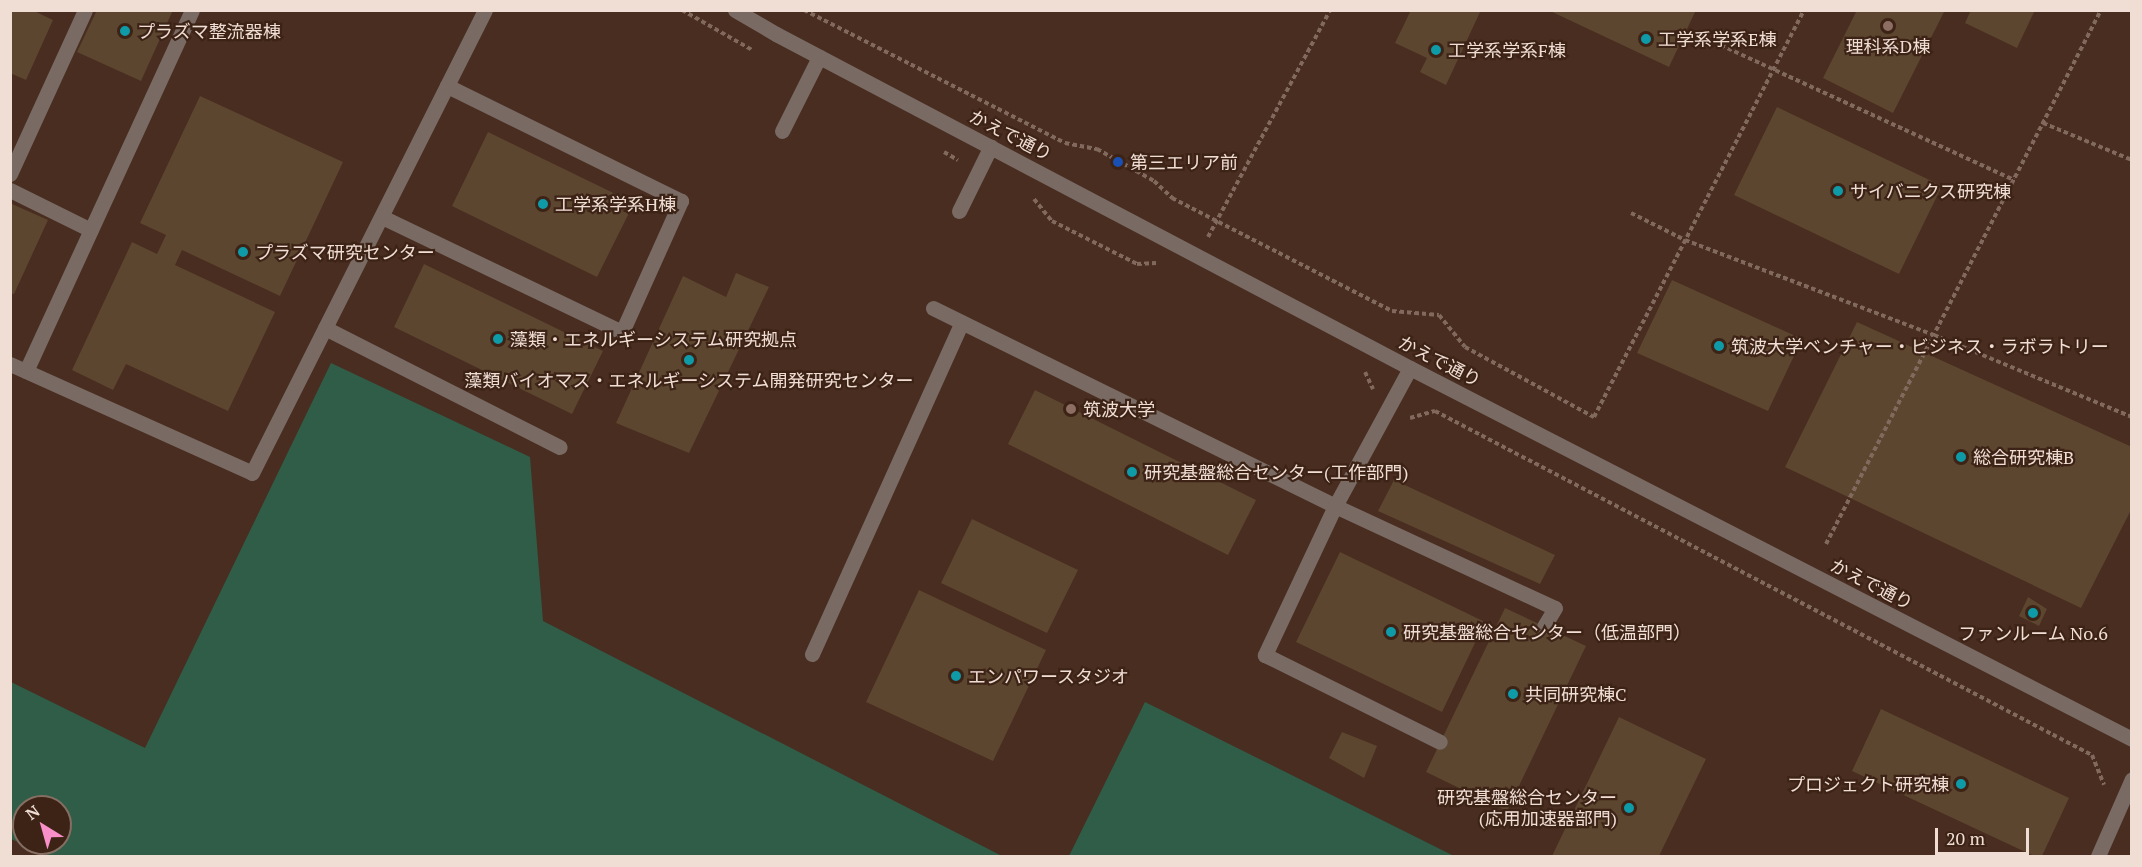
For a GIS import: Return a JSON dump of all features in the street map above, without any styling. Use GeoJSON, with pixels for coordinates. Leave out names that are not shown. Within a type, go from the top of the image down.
{"type":"FeatureCollection","features":[{"type":"Feature","properties":{"kind":"street"},"geometry":{"type":"LineString","coordinates":[[10,174],[85,10]]}},
{"type":"Feature","properties":{"kind":"street"},"geometry":{"type":"LineString","coordinates":[[26,371],[192,10]]}},
{"type":"Feature","properties":{"kind":"street"},"geometry":{"type":"LineString","coordinates":[[10,364],[252,473],[485,10]]}},
{"type":"Feature","properties":{"kind":"street","name":"かえで通り"},"geometry":{"type":"LineString","coordinates":[[735,10],[819,57],[1410,368],[2132,739]]}},
{"type":"Feature","properties":{"kind":"street"},"geometry":{"type":"LineString","coordinates":[[782,131],[819,57]]}},
{"type":"Feature","properties":{"kind":"street"},"geometry":{"type":"LineString","coordinates":[[382,217],[622,332],[681,201],[447,87]]}},
{"type":"Feature","properties":{"kind":"street"},"geometry":{"type":"LineString","coordinates":[[959,211],[991,146]]}},
{"type":"Feature","properties":{"kind":"street"},"geometry":{"type":"LineString","coordinates":[[10,190],[91,230]]}},
{"type":"Feature","properties":{"kind":"street"},"geometry":{"type":"LineString","coordinates":[[933,308],[1335,506],[1555,608],[1544,626]]}},
{"type":"Feature","properties":{"kind":"street"},"geometry":{"type":"LineString","coordinates":[[812,654],[962,322]]}},
{"type":"Feature","properties":{"kind":"street"},"geometry":{"type":"LineString","coordinates":[[325,328],[560,447]]}},
{"type":"Feature","properties":{"kind":"street"},"geometry":{"type":"LineString","coordinates":[[1410,368],[1335,506],[1265,655],[1440,742]]}},
{"type":"Feature","properties":{"kind":"street"},"geometry":{"type":"LineString","coordinates":[[2098,856],[2132,779]]}},
{"type":"Feature","properties":{"kind":"path"},"geometry":{"type":"LineString","coordinates":[[682,10],[759,54]]}},
{"type":"Feature","properties":{"kind":"path"},"geometry":{"type":"LineString","coordinates":[[804,10],[1065,143],[1097,149],[1154,181],[1172,198],[1392,310],[1438,315],[1465,348],[1594,417],[1804,10]]}},
{"type":"Feature","properties":{"kind":"path"},"geometry":{"type":"LineString","coordinates":[[1216,221],[1330,10]]}},
{"type":"Feature","properties":{"kind":"path"},"geometry":{"type":"LineString","coordinates":[[1826,544],[2101,10]]}},
{"type":"Feature","properties":{"kind":"path"},"geometry":{"type":"LineString","coordinates":[[1714,42],[1773,72],[2014,180]]}},
{"type":"Feature","properties":{"kind":"path"},"geometry":{"type":"LineString","coordinates":[[2043,123],[2132,160]]}},
{"type":"Feature","properties":{"kind":"path"},"geometry":{"type":"LineString","coordinates":[[938,150],[979,171]]}},
{"type":"Feature","properties":{"kind":"path"},"geometry":{"type":"LineString","coordinates":[[1026,195],[1036,200],[1052,221],[1137,264],[1155,262],[1166,268]]}},
{"type":"Feature","properties":{"kind":"path"},"geometry":{"type":"LineString","coordinates":[[1631,213],[1685,240],[1934,335],[2132,417]]}},
{"type":"Feature","properties":{"kind":"path"},"geometry":{"type":"LineString","coordinates":[[1364,371],[1377,398]]}},
{"type":"Feature","properties":{"kind":"path"},"geometry":{"type":"LineString","coordinates":[[1404,419],[1435,411],[2092,755],[2105,786]]}},
{"type":"Feature","properties":{"kind":"green space"},"geometry":{"type":"Polygon","coordinates":[[[331,363],[530,457],[543,621],[1002,856],[51,856],[49,855],[72,855],[72,795],[12,795],[11,839],[11,682],[145,748],[331,363]]]}},
{"type":"Feature","properties":{"kind":"green space"},"geometry":{"type":"Polygon","coordinates":[[[1145,702],[1454,856],[1069,856],[1145,702]]]}},
{"type":"Feature","properties":{"kind":"building"},"geometry":{"type":"Polygon","coordinates":[[[10,10],[32,10],[53,20],[26,80],[10,73],[10,10]]]}},
{"type":"Feature","properties":{"kind":"building","name":"プラズマ整流器棟"},"geometry":{"type":"Polygon","coordinates":[[[97,10],[173,10],[141,81],[77,52],[97,10]]]}},
{"type":"Feature","properties":{"kind":"building","name":"工学系学系F棟"},"geometry":{"type":"Polygon","coordinates":[[[1411,10],[1481,10],[1446,85],[1420,72],[1427,58],[1395,43],[1411,10]]]}},
{"type":"Feature","properties":{"kind":"building","name":"工学系学系E棟"},"geometry":{"type":"Polygon","coordinates":[[[1548,10],[1696,10],[1669,67],[1548,10]]]}},
{"type":"Feature","properties":{"kind":"building"},"geometry":{"type":"Polygon","coordinates":[[[1857,10],[1945,10],[1893,113],[1823,78],[1857,10]]]}},
{"type":"Feature","properties":{"kind":"building"},"geometry":{"type":"Polygon","coordinates":[[[1971,10],[2035,10],[2017,48],[1965,23],[1971,10]]]}},
{"type":"Feature","properties":{"kind":"building","name":"プラズマ研究センター"},"geometry":{"type":"Polygon","coordinates":[[[200,96],[343,162],[280,296],[182,250],[175,265],[275,312],[228,411],[126,364],[113,390],[72,370],[132,242],[157,254],[166,235],[140,223],[200,96]]]}},
{"type":"Feature","properties":{"kind":"building","name":"サイバニクス研究棟"},"geometry":{"type":"Polygon","coordinates":[[[1777,107],[1942,186],[1899,274],[1734,195],[1777,107]]]}},
{"type":"Feature","properties":{"kind":"building","name":"工学系学系H棟"},"geometry":{"type":"Polygon","coordinates":[[[488,132],[634,203],[597,277],[452,206],[488,132]]]}},
{"type":"Feature","properties":{"kind":"building"},"geometry":{"type":"Polygon","coordinates":[[[12,204],[48,220],[14,294],[10,293],[12,204]]]}},
{"type":"Feature","properties":{"kind":"building","name":"藻類・エネルギーシステム研究拠点"},"geometry":{"type":"Polygon","coordinates":[[[424,264],[603,351],[572,414],[394,327],[424,264]]]}},
{"type":"Feature","properties":{"kind":"building","name":"藻類バイオマス・エネルギーシステム開発研究センター"},"geometry":{"type":"Polygon","coordinates":[[[736,273],[769,287],[689,453],[616,423],[683,276],[726,297],[736,273]]]}},
{"type":"Feature","properties":{"kind":"building","name":"筑波大学ベンチャー・ビジネス・ラボラトリー"},"geometry":{"type":"Polygon","coordinates":[[[1672,280],[1802,339],[1768,411],[1637,353],[1672,280]]]}},
{"type":"Feature","properties":{"kind":"building","name":"総合研究棟B"},"geometry":{"type":"Polygon","coordinates":[[[1857,322],[2132,447],[2132,508],[2081,608],[1785,467],[1857,322]]]}},
{"type":"Feature","properties":{"kind":"building","name":"研究基盤総合センター(工作部門)"},"geometry":{"type":"Polygon","coordinates":[[[1035,390],[1256,500],[1228,555],[1008,444],[1035,390]]]}},
{"type":"Feature","properties":{"kind":"building"},"geometry":{"type":"Polygon","coordinates":[[[1394,480],[1555,555],[1540,584],[1378,511],[1394,480]]]}},
{"type":"Feature","properties":{"kind":"building"},"geometry":{"type":"Polygon","coordinates":[[[972,519],[1078,570],[1047,633],[941,583],[972,519]]]}},
{"type":"Feature","properties":{"kind":"building","name":"研究基盤総合センター（低温部門）"},"geometry":{"type":"Polygon","coordinates":[[[1340,552],[1485,622],[1442,712],[1296,642],[1340,552]]]}},
{"type":"Feature","properties":{"kind":"building","name":"エンパワースタジオ"},"geometry":{"type":"Polygon","coordinates":[[[919,590],[1046,650],[993,761],[866,702],[919,590]]]}},
{"type":"Feature","properties":{"kind":"building","name":"ファンルーム No.6"},"geometry":{"type":"Polygon","coordinates":[[[2028,597],[2047,609],[2039,626],[2019,616],[2028,597]]]}},
{"type":"Feature","properties":{"kind":"building","name":"共同研究棟C"},"geometry":{"type":"Polygon","coordinates":[[[1505,608],[1586,646],[1507,811],[1426,772],[1505,608]]]}},
{"type":"Feature","properties":{"kind":"building","name":"プロジェクト研究棟"},"geometry":{"type":"Polygon","coordinates":[[[1881,709],[2069,798],[2042,856],[2034,856],[1852,771],[1881,709]]]}},
{"type":"Feature","properties":{"kind":"building","name":"研究基盤総合センター (応用加速器部門)"},"geometry":{"type":"Polygon","coordinates":[[[1619,717],[1706,759],[1659,856],[1552,856],[1619,717]]]}},
{"type":"Feature","properties":{"kind":"building"},"geometry":{"type":"Polygon","coordinates":[[[1342,732],[1377,746],[1364,778],[1329,758],[1342,732]]]}},
{"type":"Feature","properties":{"kind":"place","name":"理科系D棟"},"geometry":{"type":"Point","coordinates":[1888,26]}},
{"type":"Feature","properties":{"kind":"place","name":"プラズマ整流器棟"},"geometry":{"type":"Point","coordinates":[125,31]}},
{"type":"Feature","properties":{"kind":"place","name":"工学系学系E棟"},"geometry":{"type":"Point","coordinates":[1646,39]}},
{"type":"Feature","properties":{"kind":"place","name":"工学系学系F棟"},"geometry":{"type":"Point","coordinates":[1436,50]}},
{"type":"Feature","properties":{"kind":"place","name":"第三エリア前"},"geometry":{"type":"Point","coordinates":[1118,162]}},
{"type":"Feature","properties":{"kind":"place","name":"サイバニクス研究棟"},"geometry":{"type":"Point","coordinates":[1838,191]}},
{"type":"Feature","properties":{"kind":"place","name":"工学系学系H棟"},"geometry":{"type":"Point","coordinates":[543,204]}},
{"type":"Feature","properties":{"kind":"place","name":"プラズマ研究センター"},"geometry":{"type":"Point","coordinates":[243,252]}},
{"type":"Feature","properties":{"kind":"place","name":"藻類・エネルギーシステム研究拠点"},"geometry":{"type":"Point","coordinates":[498,339]}},
{"type":"Feature","properties":{"kind":"place","name":"筑波大学ベンチャー・ビジネス・ラボラトリー"},"geometry":{"type":"Point","coordinates":[1719,346]}},
{"type":"Feature","properties":{"kind":"place","name":"藻類バイオマス・エネルギーシステム開発研究センター"},"geometry":{"type":"Point","coordinates":[689,360]}},
{"type":"Feature","properties":{"kind":"place","name":"筑波大学"},"geometry":{"type":"Point","coordinates":[1071,409]}},
{"type":"Feature","properties":{"kind":"place","name":"総合研究棟B"},"geometry":{"type":"Point","coordinates":[1961,457]}},
{"type":"Feature","properties":{"kind":"place","name":"研究基盤総合センター(工作部門)"},"geometry":{"type":"Point","coordinates":[1132,472]}},
{"type":"Feature","properties":{"kind":"place","name":"ファンルーム No.6"},"geometry":{"type":"Point","coordinates":[2033,613]}},
{"type":"Feature","properties":{"kind":"place","name":"研究基盤総合センター（低温部門）"},"geometry":{"type":"Point","coordinates":[1391,632]}},
{"type":"Feature","properties":{"kind":"place","name":"エンパワースタジオ"},"geometry":{"type":"Point","coordinates":[956,676]}},
{"type":"Feature","properties":{"kind":"place","name":"共同研究棟C"},"geometry":{"type":"Point","coordinates":[1513,694]}},
{"type":"Feature","properties":{"kind":"place","name":"プロジェクト研究棟"},"geometry":{"type":"Point","coordinates":[1961,784]}},
{"type":"Feature","properties":{"kind":"place","name":"研究基盤総合センター (応用加速器部門)"},"geometry":{"type":"Point","coordinates":[1629,808]}}]}
